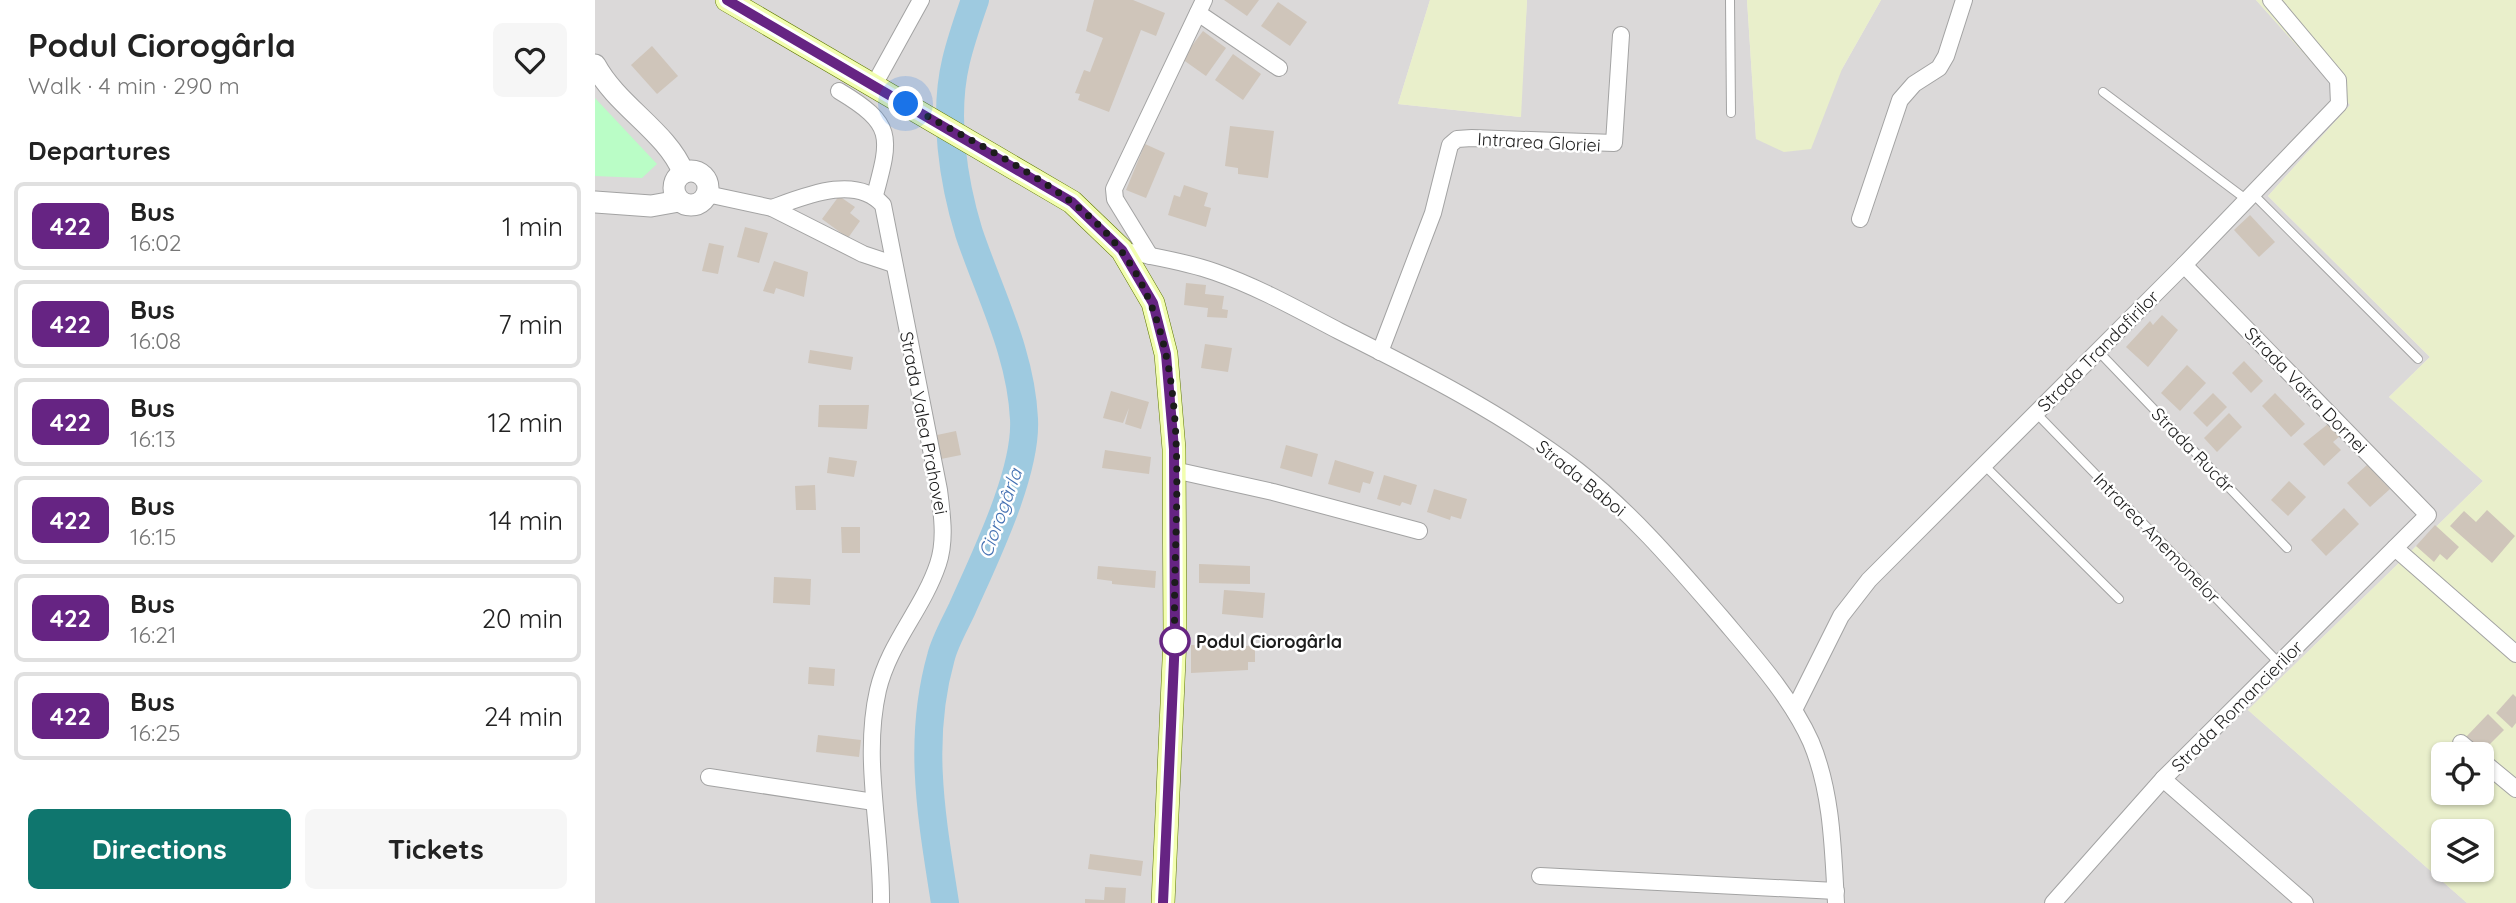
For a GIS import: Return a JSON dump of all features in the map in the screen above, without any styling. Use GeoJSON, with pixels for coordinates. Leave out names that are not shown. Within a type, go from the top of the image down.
{"type":"FeatureCollection","features":[{"type":"Feature","properties":{"kind":"main road"},"geometry":{"type":"LineString","coordinates":[[727,0],[1051,188],[1090,217],[1122,250],[1153,303],[1170,381],[1174,470],[1175,638],[1163,903]]}},
{"type":"Feature","properties":{"kind":"street"},"geometry":{"type":"LineString","coordinates":[[1860,219],[1900,100],[1914,84],[1939,68],[1946,56],[1964,0]]}},
{"type":"Feature","properties":{"kind":"street","name":"Strada Trandafirilor"},"geometry":{"type":"LineString","coordinates":[[1794,710],[1842,616],[1869,580],[2336,109],[2341,98],[2338,80],[2270,0]]}},
{"type":"Feature","properties":{"kind":"street"},"geometry":{"type":"LineString","coordinates":[[878,88],[917,2]]}},
{"type":"Feature","properties":{"kind":"street"},"geometry":{"type":"LineString","coordinates":[[1150,256],[1115,199],[1114,188],[1201,7],[1279,68]]}},
{"type":"Feature","properties":{"kind":"street","name":"Intrarea Gloriei"},"geometry":{"type":"LineString","coordinates":[[1380,352],[1433,213],[1450,145],[1457,139],[1472,138],[1614,143],[1621,35]]}},
{"type":"Feature","properties":{"kind":"street"},"geometry":{"type":"LineString","coordinates":[[595,65],[613,92],[673,153],[683,172]]}},
{"type":"Feature","properties":{"kind":"street"},"geometry":{"type":"LineString","coordinates":[[772,208],[823,192],[848,189],[875,195],[885,158],[886,139],[880,122],[867,108],[839,91]]}},
{"type":"Feature","properties":{"kind":"street"},"geometry":{"type":"LineString","coordinates":[[596,200],[651,206],[679,201],[698,204],[707,194],[707,180],[702,174],[690,170],[683,172],[673,189],[679,201]]}},
{"type":"Feature","properties":{"kind":"street"},"geometry":{"type":"LineString","coordinates":[[707,194],[772,208],[863,254],[893,264]]}},
{"type":"Feature","properties":{"kind":"street","name":"Strada Valea Prahovei"},"geometry":{"type":"LineString","coordinates":[[875,195],[883,205],[944,524],[938,566],[885,663],[872,724],[874,802],[882,860],[881,903]]}},
{"type":"Feature","properties":{"kind":"street","name":"Strada Baboi"},"geometry":{"type":"LineString","coordinates":[[1122,250],[1238,280],[1380,352],[1510,423],[1577,470],[1605,495],[1680,570],[1736,634],[1794,710],[1822,771],[1830,818],[1836,897]]}},
{"type":"Feature","properties":{"kind":"street","name":"Strada Vatra Dornei"},"geometry":{"type":"LineString","coordinates":[[2184,265],[2428,515]]}},
{"type":"Feature","properties":{"kind":"street"},"geometry":{"type":"LineString","coordinates":[[1174,470],[1273,492],[1419,531]]}},
{"type":"Feature","properties":{"kind":"street","name":"Strada Romancierilor"},"geometry":{"type":"LineString","coordinates":[[2053,903],[2163,779],[2428,515]]}},
{"type":"Feature","properties":{"kind":"street"},"geometry":{"type":"LineString","coordinates":[[2396,548],[2516,654]]}},
{"type":"Feature","properties":{"kind":"street"},"geometry":{"type":"LineString","coordinates":[[2494,771],[2516,789]]}},
{"type":"Feature","properties":{"kind":"street"},"geometry":{"type":"LineString","coordinates":[[709,777],[874,802]]}},
{"type":"Feature","properties":{"kind":"street"},"geometry":{"type":"LineString","coordinates":[[2163,779],[2305,903]]}},
{"type":"Feature","properties":{"kind":"street"},"geometry":{"type":"LineString","coordinates":[[1540,876],[1836,897]]}},
{"type":"Feature","properties":{"kind":"lane"},"geometry":{"type":"LineString","coordinates":[[1730,0],[1731,113]]}},
{"type":"Feature","properties":{"kind":"lane"},"geometry":{"type":"LineString","coordinates":[[2103,92],[2250,197],[2417,359]]}},
{"type":"Feature","properties":{"kind":"lane","name":"Strada Rucăr"},"geometry":{"type":"LineString","coordinates":[[2098,351],[2287,548]]}},
{"type":"Feature","properties":{"kind":"lane","name":"Intrarea Anemonelor"},"geometry":{"type":"LineString","coordinates":[[2036,413],[2279,662]]}},
{"type":"Feature","properties":{"kind":"lane"},"geometry":{"type":"LineString","coordinates":[[1984,465],[2119,599]]}},
{"type":"Feature","properties":{"kind":"shaded area"},"geometry":{"type":"Polygon","coordinates":[[[595,0],[1430,0],[1398,104],[1520,117],[1527,0],[1747,0],[1756,139],[1842,69],[1881,0],[2256,0],[2350,105],[2268,196],[2430,357],[2389,397],[2483,481],[2248,710],[2431,871],[2431,882],[2443,882],[2467,903],[595,903],[595,0]]]}},
{"type":"Feature","properties":{"kind":"green space"},"geometry":{"type":"Polygon","coordinates":[[[1430,0],[1527,0],[1521,117],[1398,104],[1430,0]]]}},
{"type":"Feature","properties":{"kind":"green space"},"geometry":{"type":"Polygon","coordinates":[[[1747,0],[1881,0],[1842,69],[1811,149],[1784,152],[1756,139],[1747,0]]]}},
{"type":"Feature","properties":{"kind":"green space"},"geometry":{"type":"Polygon","coordinates":[[[2256,0],[2516,0],[2516,903],[2467,903],[2443,882],[2494,882],[2494,819],[2431,819],[2431,871],[2248,710],[2483,481],[2389,397],[2430,357],[2268,196],[2350,105],[2256,0]]]}},
{"type":"Feature","properties":{"kind":"green space"},"geometry":{"type":"Polygon","coordinates":[[[595,98],[657,164],[642,178],[595,176],[595,98]]]}},
{"type":"Feature","properties":{"kind":"building"},"geometry":{"type":"Polygon","coordinates":[[[1094,0],[1133,0],[1165,13],[1156,36],[1141,30],[1109,112],[1078,100],[1080,94],[1075,93],[1084,70],[1090,72],[1103,38],[1086,31],[1094,0]]]}},
{"type":"Feature","properties":{"kind":"building"},"geometry":{"type":"Polygon","coordinates":[[[1224,0],[1259,0],[1247,16],[1224,0]]]}},
{"type":"Feature","properties":{"kind":"building"},"geometry":{"type":"Polygon","coordinates":[[[1278,2],[1307,22],[1290,46],[1261,26],[1278,2]]]}},
{"type":"Feature","properties":{"kind":"building"},"geometry":{"type":"Polygon","coordinates":[[[1203,31],[1226,48],[1206,76],[1182,59],[1203,31]]]}},
{"type":"Feature","properties":{"kind":"building"},"geometry":{"type":"Polygon","coordinates":[[[652,46],[678,76],[657,94],[631,65],[652,46]]]}},
{"type":"Feature","properties":{"kind":"building"},"geometry":{"type":"Polygon","coordinates":[[[1233,54],[1261,74],[1243,100],[1215,80],[1233,54]]]}},
{"type":"Feature","properties":{"kind":"building"},"geometry":{"type":"Polygon","coordinates":[[[1230,126],[1274,131],[1268,178],[1238,174],[1238,168],[1225,166],[1230,126]]]}},
{"type":"Feature","properties":{"kind":"building"},"geometry":{"type":"Polygon","coordinates":[[[1145,144],[1165,153],[1146,198],[1126,190],[1145,144]]]}},
{"type":"Feature","properties":{"kind":"building"},"geometry":{"type":"Polygon","coordinates":[[[1184,185],[1208,193],[1204,206],[1211,208],[1206,227],[1168,215],[1174,195],[1180,197],[1184,185]]]}},
{"type":"Feature","properties":{"kind":"building"},"geometry":{"type":"Polygon","coordinates":[[[839,196],[855,207],[850,213],[860,221],[848,238],[822,219],[839,196]]]}},
{"type":"Feature","properties":{"kind":"building"},"geometry":{"type":"Polygon","coordinates":[[[2250,215],[2275,242],[2259,257],[2234,230],[2250,215]]]}},
{"type":"Feature","properties":{"kind":"building"},"geometry":{"type":"Polygon","coordinates":[[[745,227],[768,233],[759,263],[737,257],[745,227]]]}},
{"type":"Feature","properties":{"kind":"building"},"geometry":{"type":"Polygon","coordinates":[[[709,243],[724,246],[718,274],[702,271],[709,243]]]}},
{"type":"Feature","properties":{"kind":"building"},"geometry":{"type":"Polygon","coordinates":[[[774,261],[808,272],[804,297],[776,288],[774,294],[763,291],[774,261]]]}},
{"type":"Feature","properties":{"kind":"building"},"geometry":{"type":"Polygon","coordinates":[[[1186,283],[1206,285],[1205,294],[1224,296],[1222,309],[1228,310],[1227,318],[1207,317],[1208,308],[1184,305],[1186,283]]]}},
{"type":"Feature","properties":{"kind":"building"},"geometry":{"type":"Polygon","coordinates":[[[2162,315],[2178,330],[2148,367],[2126,347],[2150,321],[2153,325],[2162,315]]]}},
{"type":"Feature","properties":{"kind":"building"},"geometry":{"type":"Polygon","coordinates":[[[1205,344],[1232,348],[1228,372],[1201,368],[1205,344]]]}},
{"type":"Feature","properties":{"kind":"building"},"geometry":{"type":"Polygon","coordinates":[[[810,350],[853,357],[851,370],[808,363],[810,350]]]}},
{"type":"Feature","properties":{"kind":"building"},"geometry":{"type":"Polygon","coordinates":[[[2244,361],[2263,381],[2251,393],[2232,373],[2244,361]]]}},
{"type":"Feature","properties":{"kind":"building"},"geometry":{"type":"Polygon","coordinates":[[[2187,365],[2206,383],[2180,411],[2161,393],[2187,365]]]}},
{"type":"Feature","properties":{"kind":"building"},"geometry":{"type":"Polygon","coordinates":[[[1111,391],[1149,402],[1141,429],[1125,424],[1129,408],[1123,423],[1103,418],[1111,391]]]}},
{"type":"Feature","properties":{"kind":"building"},"geometry":{"type":"Polygon","coordinates":[[[2213,393],[2227,407],[2207,427],[2193,413],[2213,393]]]}},
{"type":"Feature","properties":{"kind":"building"},"geometry":{"type":"Polygon","coordinates":[[[2275,393],[2305,424],[2291,437],[2262,406],[2275,393]]]}},
{"type":"Feature","properties":{"kind":"building"},"geometry":{"type":"Polygon","coordinates":[[[819,405],[869,405],[867,429],[818,427],[819,405]]]}},
{"type":"Feature","properties":{"kind":"building"},"geometry":{"type":"Polygon","coordinates":[[[2229,413],[2242,427],[2217,452],[2204,438],[2229,413]]]}},
{"type":"Feature","properties":{"kind":"building"},"geometry":{"type":"Polygon","coordinates":[[[2328,424],[2340,436],[2333,442],[2341,450],[2324,466],[2303,444],[2328,424]]]}},
{"type":"Feature","properties":{"kind":"building"},"geometry":{"type":"Polygon","coordinates":[[[956,431],[961,455],[941,459],[937,435],[956,431]]]}},
{"type":"Feature","properties":{"kind":"building"},"geometry":{"type":"Polygon","coordinates":[[[1286,445],[1318,454],[1312,477],[1280,468],[1286,445]]]}},
{"type":"Feature","properties":{"kind":"building"},"geometry":{"type":"Polygon","coordinates":[[[1105,450],[1151,457],[1149,474],[1102,468],[1105,450]]]}},
{"type":"Feature","properties":{"kind":"building"},"geometry":{"type":"Polygon","coordinates":[[[829,457],[857,461],[854,477],[827,473],[829,457]]]}},
{"type":"Feature","properties":{"kind":"building"},"geometry":{"type":"Polygon","coordinates":[[[1335,460],[1374,472],[1370,484],[1363,482],[1360,493],[1328,484],[1335,460]]]}},
{"type":"Feature","properties":{"kind":"building"},"geometry":{"type":"Polygon","coordinates":[[[2367,465],[2390,489],[2370,507],[2347,483],[2367,465]]]}},
{"type":"Feature","properties":{"kind":"building"},"geometry":{"type":"Polygon","coordinates":[[[1384,475],[1417,485],[1411,505],[1402,502],[1400,506],[1377,499],[1384,475]]]}},
{"type":"Feature","properties":{"kind":"building"},"geometry":{"type":"Polygon","coordinates":[[[2289,481],[2306,497],[2288,516],[2271,500],[2289,481]]]}},
{"type":"Feature","properties":{"kind":"building"},"geometry":{"type":"Polygon","coordinates":[[[815,485],[816,510],[796,510],[795,486],[815,485]]]}},
{"type":"Feature","properties":{"kind":"building"},"geometry":{"type":"Polygon","coordinates":[[[1434,489],[1467,499],[1461,519],[1451,516],[1450,520],[1427,512],[1434,489]]]}},
{"type":"Feature","properties":{"kind":"building"},"geometry":{"type":"Polygon","coordinates":[[[2344,508],[2359,524],[2326,556],[2311,540],[2344,508]]]}},
{"type":"Feature","properties":{"kind":"building"},"geometry":{"type":"Polygon","coordinates":[[[2487,510],[2515,536],[2492,563],[2450,526],[2464,511],[2476,522],[2487,510]]]}},
{"type":"Feature","properties":{"kind":"building"},"geometry":{"type":"Polygon","coordinates":[[[2435,525],[2459,547],[2447,560],[2440,554],[2434,562],[2416,546],[2435,525]]]}},
{"type":"Feature","properties":{"kind":"building"},"geometry":{"type":"Polygon","coordinates":[[[841,527],[860,527],[860,553],[842,553],[841,527]]]}},
{"type":"Feature","properties":{"kind":"building"},"geometry":{"type":"Polygon","coordinates":[[[1199,564],[1250,566],[1250,584],[1199,583],[1199,564]]]}},
{"type":"Feature","properties":{"kind":"building"},"geometry":{"type":"Polygon","coordinates":[[[1098,566],[1156,571],[1155,588],[1112,584],[1112,581],[1097,579],[1098,566]]]}},
{"type":"Feature","properties":{"kind":"building"},"geometry":{"type":"Polygon","coordinates":[[[774,577],[811,579],[810,605],[773,603],[774,577]]]}},
{"type":"Feature","properties":{"kind":"building"},"geometry":{"type":"Polygon","coordinates":[[[1224,590],[1265,593],[1263,618],[1222,614],[1224,590]]]}},
{"type":"Feature","properties":{"kind":"building"},"geometry":{"type":"Polygon","coordinates":[[[1191,645],[1255,646],[1255,662],[1248,662],[1248,670],[1191,673],[1191,645]]]}},
{"type":"Feature","properties":{"kind":"building"},"geometry":{"type":"Polygon","coordinates":[[[809,667],[835,669],[834,686],[808,684],[809,667]]]}},
{"type":"Feature","properties":{"kind":"building"},"geometry":{"type":"Polygon","coordinates":[[[2513,694],[2516,697],[2516,723],[2512,728],[2496,713],[2513,694]]]}},
{"type":"Feature","properties":{"kind":"building"},"geometry":{"type":"Polygon","coordinates":[[[2488,714],[2504,730],[2492,742],[2471,742],[2466,737],[2488,714]]]}},
{"type":"Feature","properties":{"kind":"building"},"geometry":{"type":"Polygon","coordinates":[[[818,735],[861,740],[859,757],[816,752],[818,735]]]}},
{"type":"Feature","properties":{"kind":"building"},"geometry":{"type":"Polygon","coordinates":[[[1090,854],[1143,861],[1141,876],[1088,869],[1090,854]]]}},
{"type":"Feature","properties":{"kind":"building"},"geometry":{"type":"Polygon","coordinates":[[[1105,887],[1126,888],[1125,903],[1085,903],[1085,899],[1104,900],[1105,887]]]}},
{"type":"Feature","properties":{"kind":"waterway","name":"Ciorogârla"},"geometry":{"type":"LineString","coordinates":[[945,903],[929,780],[928,750],[934,689],[945,645],[1012,490],[1023,441],[1024,419],[1022,395],[1011,347],[969,233],[954,170],[950,125],[952,82],[960,45],[975,0]]}},
{"type":"Feature","properties":{"kind":"bus line","name":"422"},"geometry":{"type":"LineString","coordinates":[[727,0],[1072,202],[1122,250],[1153,303],[1170,381],[1174,449],[1175,638],[1163,903]]}},
{"type":"Feature","properties":{"kind":"place","name":"Podul Ciorogârla"},"geometry":{"type":"Point","coordinates":[1175,641]}},
{"type":"Feature","properties":{"kind":"route"},"geometry":{"type":"LineString","coordinates":[[906,104],[1072,202],[1122,250],[1153,303],[1170,381],[1174,449],[1175,641]]}}]}
